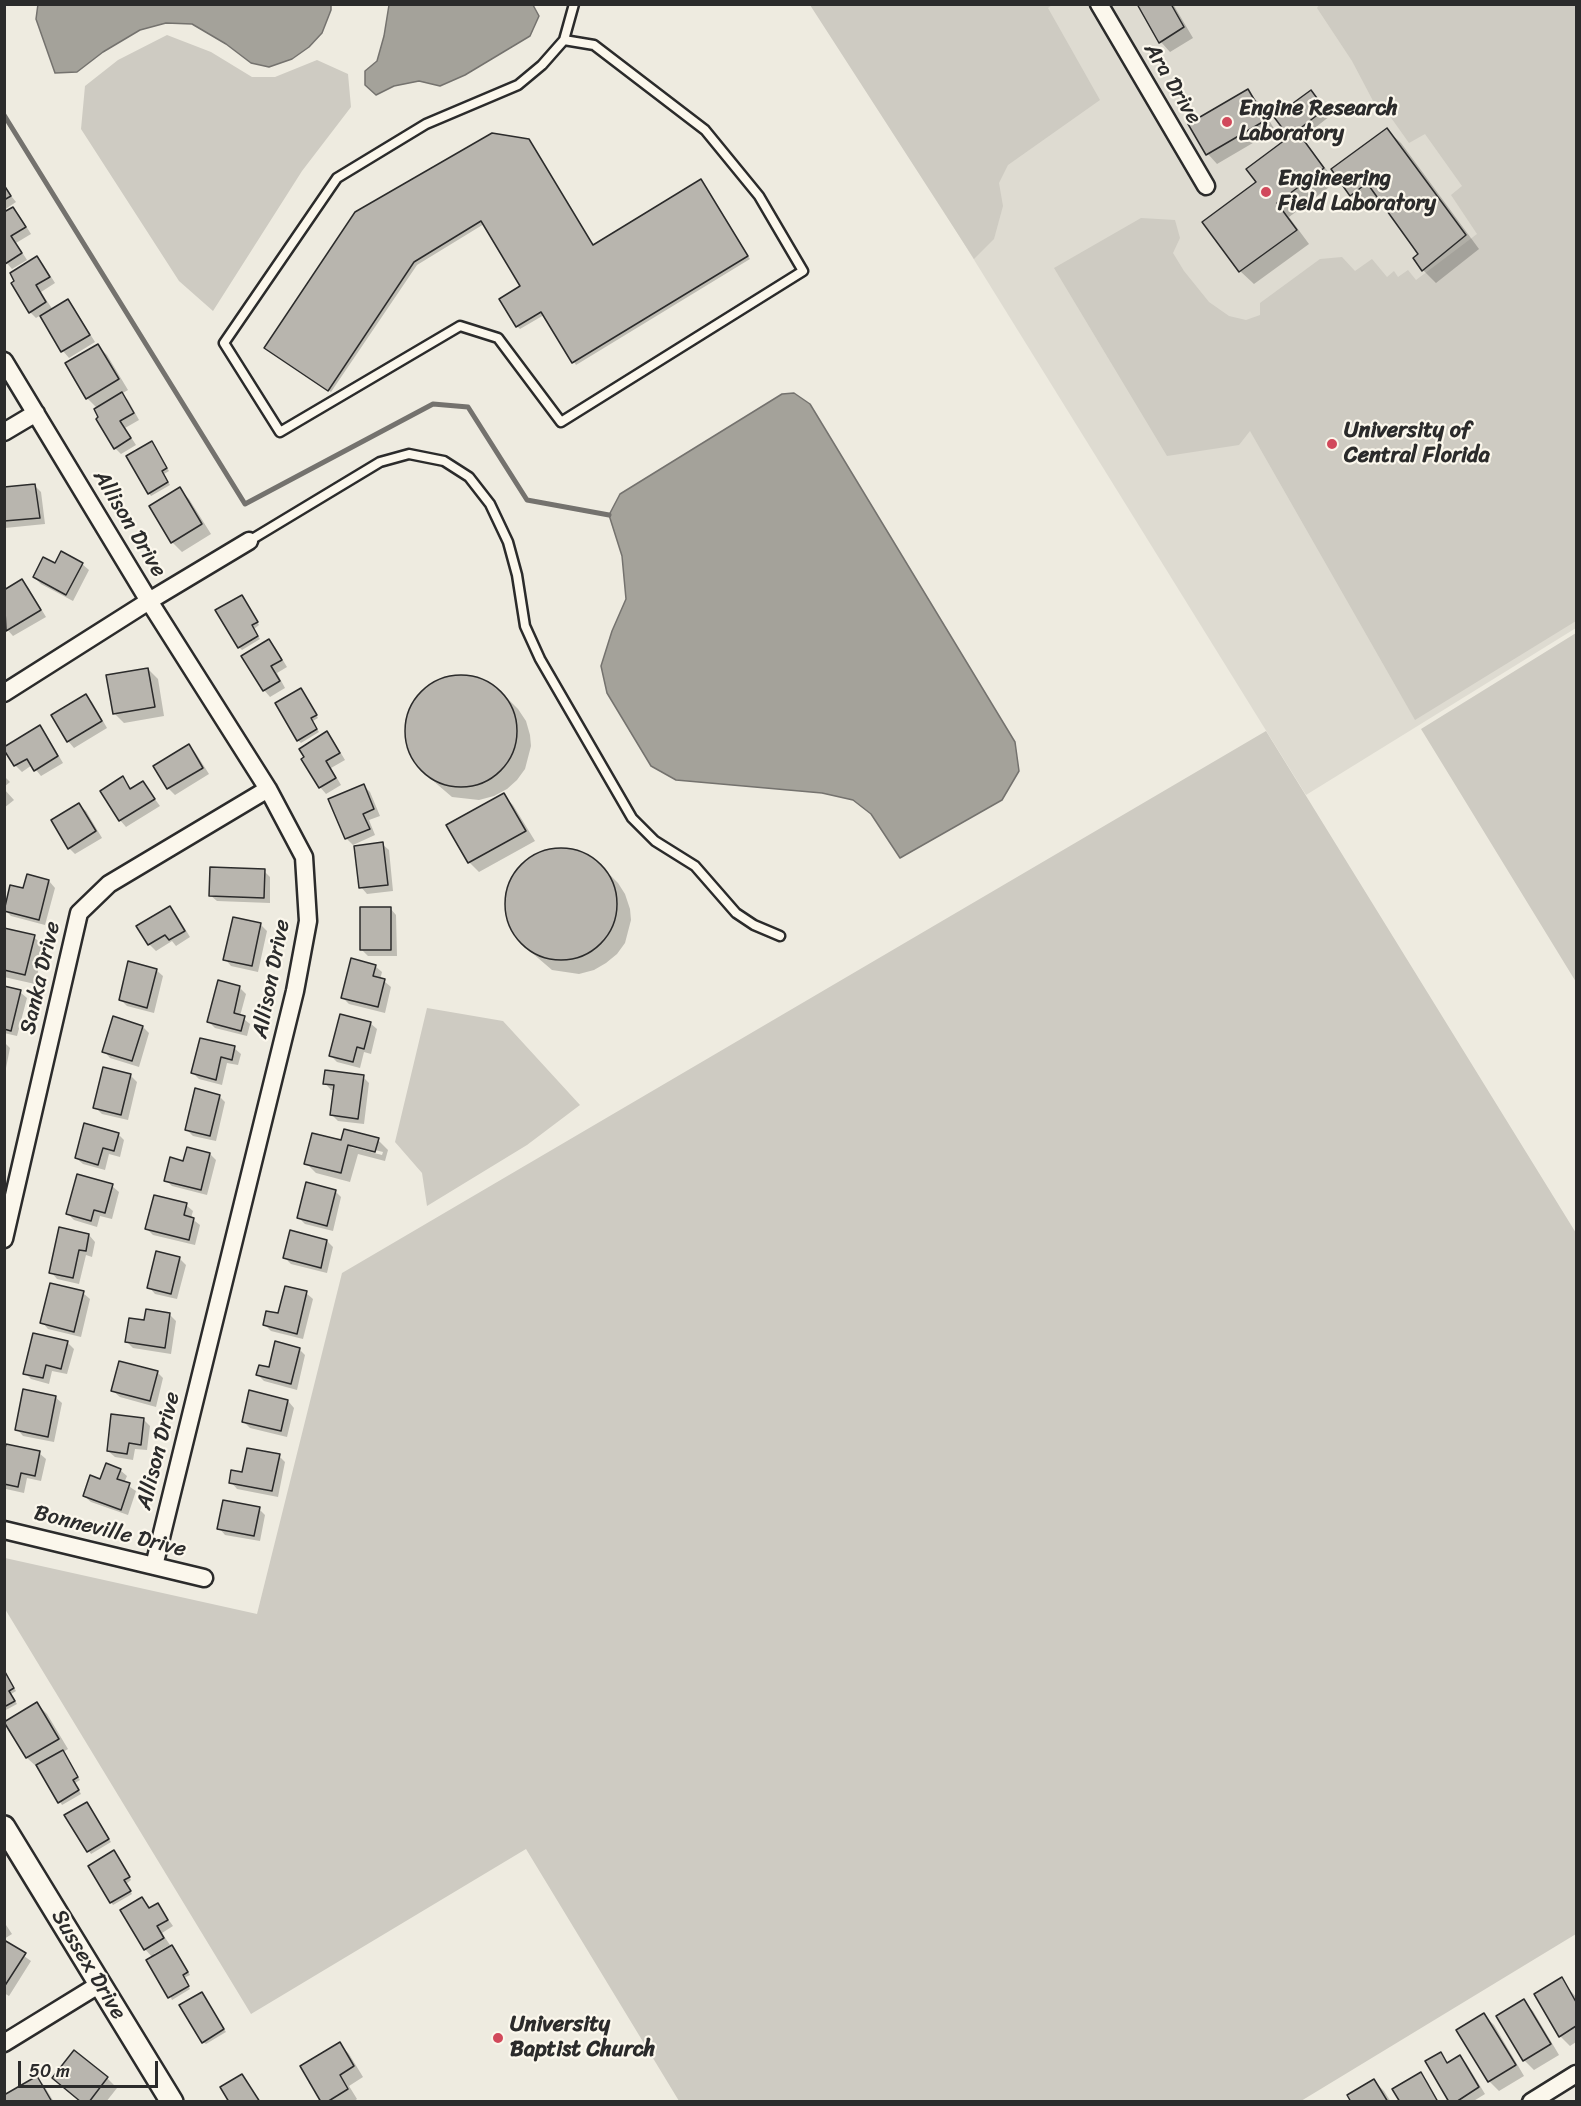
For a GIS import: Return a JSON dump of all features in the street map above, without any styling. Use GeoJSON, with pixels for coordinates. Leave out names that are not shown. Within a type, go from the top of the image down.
{"type":"FeatureCollection","features":[{"type":"Feature","properties":{"kind":"street","name":"Ara Drive"},"geometry":{"type":"LineString","coordinates":[[1099,4],[1206,186]]}},
{"type":"Feature","properties":{"kind":"street","name":"Allison Drive"},"geometry":{"type":"LineString","coordinates":[[4,361],[149,601],[268,789],[304,857],[308,921],[295,991],[154,1566]]}},
{"type":"Feature","properties":{"kind":"street"},"geometry":{"type":"LineString","coordinates":[[4,432],[36,413]]}},
{"type":"Feature","properties":{"kind":"street"},"geometry":{"type":"LineString","coordinates":[[4,693],[249,541]]}},
{"type":"Feature","properties":{"kind":"street","name":"Sanka Drive"},"geometry":{"type":"LineString","coordinates":[[4,1239],[79,913],[109,884],[268,789]]}},
{"type":"Feature","properties":{"kind":"street","name":"Bonneville Drive"},"geometry":{"type":"LineString","coordinates":[[4,1530],[204,1578]]}},
{"type":"Feature","properties":{"kind":"street","name":"Sussex Drive"},"geometry":{"type":"LineString","coordinates":[[4,1827],[172,2102]]}},
{"type":"Feature","properties":{"kind":"street"},"geometry":{"type":"LineString","coordinates":[[4,2043],[100,1984]]}},
{"type":"Feature","properties":{"kind":"street"},"geometry":{"type":"LineString","coordinates":[[1531,2102],[1576,2074]]}},
{"type":"Feature","properties":{"kind":"lane"},"geometry":{"type":"LineString","coordinates":[[564,40],[594,45],[705,130],[759,196],[803,271],[561,422],[498,338],[460,326],[280,432],[224,343],[337,178],[426,124],[518,85],[542,65],[564,40],[574,4]]}},
{"type":"Feature","properties":{"kind":"lane"},"geometry":{"type":"LineString","coordinates":[[249,541],[380,462],[409,454],[444,461],[469,477],[490,504],[508,542],[517,575],[525,626],[532,642],[632,818],[655,841],[695,866],[736,913],[754,925],[780,936]]}},
{"type":"Feature","properties":{"kind":"shaded area"},"geometry":{"type":"Polygon","coordinates":[[[38,4],[331,4],[331,10],[322,33],[309,47],[292,59],[269,67],[251,63],[226,44],[192,24],[166,23],[140,30],[103,52],[77,72],[55,73],[36,19],[38,4]]]}},
{"type":"Feature","properties":{"kind":"shaded area"},"geometry":{"type":"Polygon","coordinates":[[[389,5],[533,5],[539,16],[530,36],[465,75],[440,86],[419,81],[394,86],[376,95],[365,85],[365,71],[377,61],[389,5]]]}},
{"type":"Feature","properties":{"kind":"shaded area"},"geometry":{"type":"Polygon","coordinates":[[[810,5],[1052,5],[1048,8],[1100,100],[1008,165],[999,183],[1003,206],[994,239],[974,259],[810,5]]]}},
{"type":"Feature","properties":{"kind":"shaded area","name":"University of Central Florida"},"geometry":{"type":"Polygon","coordinates":[[[816,5],[1576,5],[1576,628],[1306,795],[816,5]]]}},
{"type":"Feature","properties":{"kind":"shaded area"},"geometry":{"type":"Polygon","coordinates":[[[1319,5],[1576,5],[1576,621],[1415,720],[1250,431],[1239,445],[1167,456],[1054,268],[1141,218],[1175,220],[1180,238],[1173,253],[1184,271],[1209,302],[1229,316],[1246,320],[1260,315],[1260,303],[1320,259],[1342,257],[1355,271],[1372,259],[1387,277],[1394,271],[1398,277],[1408,270],[1416,280],[1477,234],[1451,195],[1462,186],[1425,134],[1409,143],[1387,112],[1381,116],[1352,61],[1317,8],[1319,5]]]}},
{"type":"Feature","properties":{"kind":"shaded area"},"geometry":{"type":"Polygon","coordinates":[[[167,35],[211,52],[252,77],[275,77],[317,60],[348,74],[351,107],[302,171],[213,311],[179,281],[81,129],[85,86],[118,60],[167,35]]]}},
{"type":"Feature","properties":{"kind":"shaded area"},"geometry":{"type":"Polygon","coordinates":[[[794,393],[810,404],[1015,742],[1019,771],[1002,800],[900,858],[871,814],[853,800],[822,793],[676,780],[651,766],[607,693],[601,666],[612,631],[626,599],[622,556],[609,515],[620,494],[782,394],[794,393]]]}},
{"type":"Feature","properties":{"kind":"shaded area"},"geometry":{"type":"Polygon","coordinates":[[[1576,633],[1576,982],[1421,729],[1576,633]]]}},
{"type":"Feature","properties":{"kind":"shaded area"},"geometry":{"type":"Polygon","coordinates":[[[1266,731],[1576,1233],[1576,1934],[1301,2101],[679,2101],[526,1849],[251,2014],[5,1609],[5,1558],[257,1614],[342,1273],[1266,731]]]}},
{"type":"Feature","properties":{"kind":"shaded area"},"geometry":{"type":"Polygon","coordinates":[[[427,1008],[503,1021],[580,1105],[527,1145],[427,1206],[422,1173],[395,1142],[427,1008]]]}},
{"type":"Feature","properties":{"kind":"building"},"geometry":{"type":"Polygon","coordinates":[[[1137,4],[1171,4],[1184,27],[1159,43],[1137,4]]]}},
{"type":"Feature","properties":{"kind":"building","name":"Engine Research Laboratory"},"geometry":{"type":"Polygon","coordinates":[[[1248,89],[1266,120],[1206,155],[1188,124],[1248,89]]]}},
{"type":"Feature","properties":{"kind":"building"},"geometry":{"type":"Polygon","coordinates":[[[1311,90],[1325,109],[1289,137],[1274,117],[1311,90]]]}},
{"type":"Feature","properties":{"kind":"building"},"geometry":{"type":"Polygon","coordinates":[[[1387,128],[1466,235],[1422,271],[1413,258],[1418,254],[1367,183],[1350,196],[1331,169],[1387,128]]]}},
{"type":"Feature","properties":{"kind":"building","name":"Engineering Field Laboratory"},"geometry":{"type":"Polygon","coordinates":[[[1297,131],[1324,168],[1277,203],[1297,230],[1239,272],[1202,222],[1256,182],[1246,169],[1297,131]]]}},
{"type":"Feature","properties":{"kind":"building"},"geometry":{"type":"Polygon","coordinates":[[[492,133],[529,139],[593,245],[701,179],[748,256],[572,363],[541,312],[516,327],[499,299],[520,286],[481,221],[414,262],[328,391],[264,348],[355,212],[492,133]]]}},
{"type":"Feature","properties":{"kind":"building"},"geometry":{"type":"Polygon","coordinates":[[[4,185],[11,196],[4,200],[4,185]]]}},
{"type":"Feature","properties":{"kind":"building"},"geometry":{"type":"Polygon","coordinates":[[[13,207],[26,227],[11,236],[22,253],[5,264],[4,212],[13,207]]]}},
{"type":"Feature","properties":{"kind":"building"},"geometry":{"type":"Polygon","coordinates":[[[37,256],[50,277],[36,285],[46,302],[29,313],[11,283],[14,281],[10,273],[37,256]]]}},
{"type":"Feature","properties":{"kind":"building"},"geometry":{"type":"Polygon","coordinates":[[[68,299],[90,335],[61,352],[40,316],[68,299]]]}},
{"type":"Feature","properties":{"kind":"building"},"geometry":{"type":"Polygon","coordinates":[[[98,344],[119,379],[86,399],[65,363],[98,344]]]}},
{"type":"Feature","properties":{"kind":"building"},"geometry":{"type":"Polygon","coordinates":[[[122,392],[134,413],[120,421],[131,438],[114,449],[96,419],[98,417],[94,409],[122,392]]]}},
{"type":"Feature","properties":{"kind":"building"},"geometry":{"type":"Polygon","coordinates":[[[152,441],[167,468],[162,471],[168,482],[148,494],[126,456],[152,441]]]}},
{"type":"Feature","properties":{"kind":"building"},"geometry":{"type":"Polygon","coordinates":[[[35,484],[40,518],[4,521],[4,487],[35,484]]]}},
{"type":"Feature","properties":{"kind":"building"},"geometry":{"type":"Polygon","coordinates":[[[180,487],[202,524],[171,543],[149,506],[180,487]]]}},
{"type":"Feature","properties":{"kind":"building"},"geometry":{"type":"Polygon","coordinates":[[[61,551],[83,563],[66,595],[33,577],[43,557],[55,563],[61,551]]]}},
{"type":"Feature","properties":{"kind":"building"},"geometry":{"type":"Polygon","coordinates":[[[22,579],[41,610],[6,631],[4,590],[22,579]]]}},
{"type":"Feature","properties":{"kind":"building"},"geometry":{"type":"Polygon","coordinates":[[[242,595],[258,622],[252,625],[258,636],[238,648],[215,610],[242,595]]]}},
{"type":"Feature","properties":{"kind":"building"},"geometry":{"type":"Polygon","coordinates":[[[269,639],[282,660],[271,666],[280,681],[263,691],[241,656],[269,639]]]}},
{"type":"Feature","properties":{"kind":"building"},"geometry":{"type":"Polygon","coordinates":[[[148,668],[155,707],[113,714],[106,675],[148,668]]]}},
{"type":"Feature","properties":{"kind":"building"},"geometry":{"type":"Polygon","coordinates":[[[461,675],[483,679],[501,691],[513,709],[517,731],[513,753],[501,771],[483,783],[461,787],[439,783],[421,771],[409,753],[405,731],[409,709],[421,691],[439,679],[461,675]]]}},
{"type":"Feature","properties":{"kind":"building"},"geometry":{"type":"Polygon","coordinates":[[[301,688],[317,715],[311,718],[317,729],[297,741],[275,703],[301,688]]]}},
{"type":"Feature","properties":{"kind":"building"},"geometry":{"type":"Polygon","coordinates":[[[86,694],[102,721],[67,742],[51,715],[86,694]]]}},
{"type":"Feature","properties":{"kind":"building"},"geometry":{"type":"Polygon","coordinates":[[[40,725],[58,756],[34,771],[27,759],[14,766],[4,747],[40,725]]]}},
{"type":"Feature","properties":{"kind":"building"},"geometry":{"type":"Polygon","coordinates":[[[327,731],[340,753],[326,761],[336,778],[319,788],[301,759],[304,757],[299,749],[327,731]]]}},
{"type":"Feature","properties":{"kind":"building"},"geometry":{"type":"Polygon","coordinates":[[[189,744],[203,768],[167,789],[153,766],[189,744]]]}},
{"type":"Feature","properties":{"kind":"building"},"geometry":{"type":"Polygon","coordinates":[[[123,776],[130,789],[143,781],[155,799],[119,821],[100,791],[123,776]]]}},
{"type":"Feature","properties":{"kind":"building"},"geometry":{"type":"Polygon","coordinates":[[[364,784],[374,809],[363,814],[370,829],[345,839],[328,799],[364,784]]]}},
{"type":"Feature","properties":{"kind":"building"},"geometry":{"type":"Polygon","coordinates":[[[504,793],[526,831],[468,863],[446,825],[504,793]]]}},
{"type":"Feature","properties":{"kind":"building"},"geometry":{"type":"Polygon","coordinates":[[[79,803],[96,831],[68,849],[51,820],[79,803]]]}},
{"type":"Feature","properties":{"kind":"building"},"geometry":{"type":"Polygon","coordinates":[[[383,842],[388,885],[359,888],[354,846],[383,842]]]}},
{"type":"Feature","properties":{"kind":"building"},"geometry":{"type":"Polygon","coordinates":[[[561,848],[583,852],[601,864],[613,882],[617,904],[613,926],[601,944],[583,956],[561,960],[539,956],[521,944],[509,926],[505,904],[509,882],[521,864],[539,852],[561,848]]]}},
{"type":"Feature","properties":{"kind":"building"},"geometry":{"type":"Polygon","coordinates":[[[210,867],[265,869],[264,898],[209,896],[210,867]]]}},
{"type":"Feature","properties":{"kind":"building"},"geometry":{"type":"Polygon","coordinates":[[[27,874],[49,880],[39,920],[4,911],[10,885],[23,888],[27,874]]]}},
{"type":"Feature","properties":{"kind":"building"},"geometry":{"type":"Polygon","coordinates":[[[170,906],[185,931],[169,940],[165,935],[148,945],[136,926],[170,906]]]}},
{"type":"Feature","properties":{"kind":"building"},"geometry":{"type":"Polygon","coordinates":[[[360,907],[391,907],[391,950],[360,950],[360,907]]]}},
{"type":"Feature","properties":{"kind":"building"},"geometry":{"type":"Polygon","coordinates":[[[233,917],[261,923],[252,966],[223,960],[233,917]]]}},
{"type":"Feature","properties":{"kind":"building"},"geometry":{"type":"Polygon","coordinates":[[[4,928],[35,935],[25,975],[4,970],[4,928]]]}},
{"type":"Feature","properties":{"kind":"building"},"geometry":{"type":"Polygon","coordinates":[[[351,958],[376,965],[373,976],[385,979],[378,1007],[341,998],[351,958]]]}},
{"type":"Feature","properties":{"kind":"building"},"geometry":{"type":"Polygon","coordinates":[[[128,961],[157,969],[147,1008],[119,1000],[128,961]]]}},
{"type":"Feature","properties":{"kind":"building"},"geometry":{"type":"Polygon","coordinates":[[[218,980],[240,986],[234,1013],[245,1016],[241,1031],[207,1022],[218,980]]]}},
{"type":"Feature","properties":{"kind":"building"},"geometry":{"type":"Polygon","coordinates":[[[4,986],[21,990],[11,1031],[4,1029],[4,986]]]}},
{"type":"Feature","properties":{"kind":"building"},"geometry":{"type":"Polygon","coordinates":[[[340,1014],[371,1022],[364,1049],[357,1047],[353,1062],[329,1056],[340,1014]]]}},
{"type":"Feature","properties":{"kind":"building"},"geometry":{"type":"Polygon","coordinates":[[[113,1016],[143,1026],[132,1061],[102,1052],[113,1016]]]}},
{"type":"Feature","properties":{"kind":"building"},"geometry":{"type":"Polygon","coordinates":[[[200,1038],[235,1046],[232,1060],[221,1057],[216,1080],[191,1073],[200,1038]]]}},
{"type":"Feature","properties":{"kind":"building"},"geometry":{"type":"Polygon","coordinates":[[[103,1067],[131,1074],[121,1115],[93,1108],[103,1067]]]}},
{"type":"Feature","properties":{"kind":"building"},"geometry":{"type":"Polygon","coordinates":[[[325,1070],[364,1075],[358,1119],[330,1115],[334,1085],[323,1084],[325,1070]]]}},
{"type":"Feature","properties":{"kind":"building"},"geometry":{"type":"Polygon","coordinates":[[[195,1088],[220,1095],[210,1136],[185,1130],[195,1088]]]}},
{"type":"Feature","properties":{"kind":"building"},"geometry":{"type":"Polygon","coordinates":[[[84,1123],[119,1133],[114,1151],[103,1148],[98,1165],[75,1158],[84,1123]]]}},
{"type":"Feature","properties":{"kind":"building"},"geometry":{"type":"Polygon","coordinates":[[[344,1129],[379,1138],[375,1152],[348,1145],[341,1173],[304,1164],[312,1133],[341,1140],[344,1129]]]}},
{"type":"Feature","properties":{"kind":"building"},"geometry":{"type":"Polygon","coordinates":[[[187,1147],[210,1153],[201,1190],[164,1181],[170,1157],[183,1161],[187,1147]]]}},
{"type":"Feature","properties":{"kind":"building"},"geometry":{"type":"Polygon","coordinates":[[[77,1174],[113,1184],[105,1213],[94,1210],[91,1221],[66,1214],[77,1174]]]}},
{"type":"Feature","properties":{"kind":"building"},"geometry":{"type":"Polygon","coordinates":[[[306,1182],[336,1190],[327,1226],[297,1218],[306,1182]]]}},
{"type":"Feature","properties":{"kind":"building"},"geometry":{"type":"Polygon","coordinates":[[[154,1195],[187,1203],[184,1215],[194,1218],[189,1240],[145,1229],[154,1195]]]}},
{"type":"Feature","properties":{"kind":"building"},"geometry":{"type":"Polygon","coordinates":[[[59,1227],[89,1234],[86,1251],[79,1250],[73,1278],[49,1273],[59,1227]]]}},
{"type":"Feature","properties":{"kind":"building"},"geometry":{"type":"Polygon","coordinates":[[[290,1230],[327,1240],[321,1268],[283,1258],[290,1230]]]}},
{"type":"Feature","properties":{"kind":"building"},"geometry":{"type":"Polygon","coordinates":[[[156,1251],[180,1257],[171,1294],[147,1288],[156,1251]]]}},
{"type":"Feature","properties":{"kind":"building"},"geometry":{"type":"Polygon","coordinates":[[[50,1283],[84,1291],[74,1332],[40,1323],[50,1283]]]}},
{"type":"Feature","properties":{"kind":"building"},"geometry":{"type":"Polygon","coordinates":[[[285,1286],[307,1291],[297,1334],[263,1325],[266,1311],[278,1313],[285,1286]]]}},
{"type":"Feature","properties":{"kind":"building"},"geometry":{"type":"Polygon","coordinates":[[[146,1309],[170,1313],[165,1348],[125,1342],[129,1318],[144,1320],[146,1309]]]}},
{"type":"Feature","properties":{"kind":"building"},"geometry":{"type":"Polygon","coordinates":[[[33,1333],[68,1341],[61,1369],[46,1365],[43,1378],[23,1374],[33,1333]]]}},
{"type":"Feature","properties":{"kind":"building"},"geometry":{"type":"Polygon","coordinates":[[[275,1341],[300,1348],[291,1384],[256,1375],[259,1365],[269,1367],[275,1341]]]}},
{"type":"Feature","properties":{"kind":"building"},"geometry":{"type":"Polygon","coordinates":[[[119,1361],[158,1371],[150,1401],[111,1391],[119,1361]]]}},
{"type":"Feature","properties":{"kind":"building"},"geometry":{"type":"Polygon","coordinates":[[[23,1389],[56,1396],[48,1437],[15,1430],[23,1389]]]}},
{"type":"Feature","properties":{"kind":"building"},"geometry":{"type":"Polygon","coordinates":[[[249,1390],[288,1400],[281,1431],[242,1422],[249,1390]]]}},
{"type":"Feature","properties":{"kind":"building"},"geometry":{"type":"Polygon","coordinates":[[[111,1414],[144,1418],[141,1445],[129,1443],[127,1454],[107,1451],[111,1414]]]}},
{"type":"Feature","properties":{"kind":"building"},"geometry":{"type":"Polygon","coordinates":[[[6,1444],[40,1451],[35,1476],[21,1473],[18,1487],[4,1484],[6,1444]]]}},
{"type":"Feature","properties":{"kind":"building"},"geometry":{"type":"Polygon","coordinates":[[[247,1448],[280,1454],[272,1491],[229,1483],[231,1470],[242,1472],[247,1448]]]}},
{"type":"Feature","properties":{"kind":"building"},"geometry":{"type":"Polygon","coordinates":[[[106,1463],[121,1469],[117,1479],[130,1483],[121,1510],[83,1496],[90,1475],[100,1479],[106,1463]]]}},
{"type":"Feature","properties":{"kind":"building"},"geometry":{"type":"Polygon","coordinates":[[[223,1500],[260,1507],[254,1536],[217,1529],[223,1500]]]}},
{"type":"Feature","properties":{"kind":"building"},"geometry":{"type":"Polygon","coordinates":[[[4,1670],[14,1688],[9,1691],[15,1701],[4,1707],[4,1670]]]}},
{"type":"Feature","properties":{"kind":"building"},"geometry":{"type":"Polygon","coordinates":[[[37,1702],[59,1739],[26,1758],[4,1722],[37,1702]]]}},
{"type":"Feature","properties":{"kind":"building"},"geometry":{"type":"Polygon","coordinates":[[[63,1750],[78,1777],[73,1780],[79,1790],[58,1803],[36,1765],[63,1750]]]}},
{"type":"Feature","properties":{"kind":"building"},"geometry":{"type":"Polygon","coordinates":[[[87,1802],[109,1839],[87,1852],[64,1815],[87,1802]]]}},
{"type":"Feature","properties":{"kind":"building"},"geometry":{"type":"Polygon","coordinates":[[[114,1850],[130,1877],[124,1880],[131,1891],[110,1903],[88,1866],[114,1850]]]}},
{"type":"Feature","properties":{"kind":"building"},"geometry":{"type":"Polygon","coordinates":[[[142,1897],[149,1908],[158,1903],[168,1920],[157,1926],[164,1938],[144,1950],[120,1910],[142,1897]]]}},
{"type":"Feature","properties":{"kind":"building"},"geometry":{"type":"Polygon","coordinates":[[[4,1940],[26,1953],[4,1987],[4,1940]]]}},
{"type":"Feature","properties":{"kind":"building"},"geometry":{"type":"Polygon","coordinates":[[[172,1945],[188,1972],[183,1975],[189,1986],[168,1998],[146,1960],[172,1945]]]}},
{"type":"Feature","properties":{"kind":"building"},"geometry":{"type":"Polygon","coordinates":[[[1562,1977],[1576,2002],[1576,2026],[1559,2037],[1534,1994],[1562,1977]]]}},
{"type":"Feature","properties":{"kind":"building"},"geometry":{"type":"Polygon","coordinates":[[[202,1992],[224,2029],[202,2043],[179,2005],[202,1992]]]}},
{"type":"Feature","properties":{"kind":"building"},"geometry":{"type":"Polygon","coordinates":[[[1524,1999],[1551,2044],[1523,2061],[1496,2016],[1524,1999]]]}},
{"type":"Feature","properties":{"kind":"building"},"geometry":{"type":"Polygon","coordinates":[[[1484,2013],[1516,2065],[1488,2082],[1456,2030],[1484,2013]]]}},
{"type":"Feature","properties":{"kind":"building"},"geometry":{"type":"Polygon","coordinates":[[[340,2042],[354,2066],[340,2075],[348,2089],[327,2102],[321,2102],[300,2066],[340,2042]]]}},
{"type":"Feature","properties":{"kind":"building"},"geometry":{"type":"Polygon","coordinates":[[[74,2050],[108,2077],[89,2102],[81,2102],[52,2078],[74,2050]]]}},
{"type":"Feature","properties":{"kind":"building"},"geometry":{"type":"Polygon","coordinates":[[[1441,2052],[1447,2063],[1460,2055],[1479,2087],[1456,2102],[1449,2102],[1425,2061],[1441,2052]]]}},
{"type":"Feature","properties":{"kind":"building"},"geometry":{"type":"Polygon","coordinates":[[[1421,2072],[1438,2102],[1400,2102],[1392,2089],[1421,2072]]]}},
{"type":"Feature","properties":{"kind":"building"},"geometry":{"type":"Polygon","coordinates":[[[242,2074],[260,2102],[229,2102],[220,2087],[242,2074]]]}},
{"type":"Feature","properties":{"kind":"building"},"geometry":{"type":"Polygon","coordinates":[[[37,2076],[52,2102],[4,2102],[4,2095],[37,2076]]]}},
{"type":"Feature","properties":{"kind":"building"},"geometry":{"type":"Polygon","coordinates":[[[1374,2079],[1388,2102],[1351,2102],[1347,2095],[1374,2079]]]}},
{"type":"Feature","properties":{"kind":"waterway"},"geometry":{"type":"LineString","coordinates":[[4,115],[245,504],[433,404],[468,407],[527,500],[609,515]]}},
{"type":"Feature","properties":{"kind":"place","name":"Engine Research Laboratory"},"geometry":{"type":"Point","coordinates":[1227,122]}},
{"type":"Feature","properties":{"kind":"place","name":"Engineering Field Laboratory"},"geometry":{"type":"Point","coordinates":[1266,192]}},
{"type":"Feature","properties":{"kind":"place","name":"University of Central Florida"},"geometry":{"type":"Point","coordinates":[1332,444]}},
{"type":"Feature","properties":{"kind":"place","name":"University Baptist Church"},"geometry":{"type":"Point","coordinates":[498,2038]}}]}
